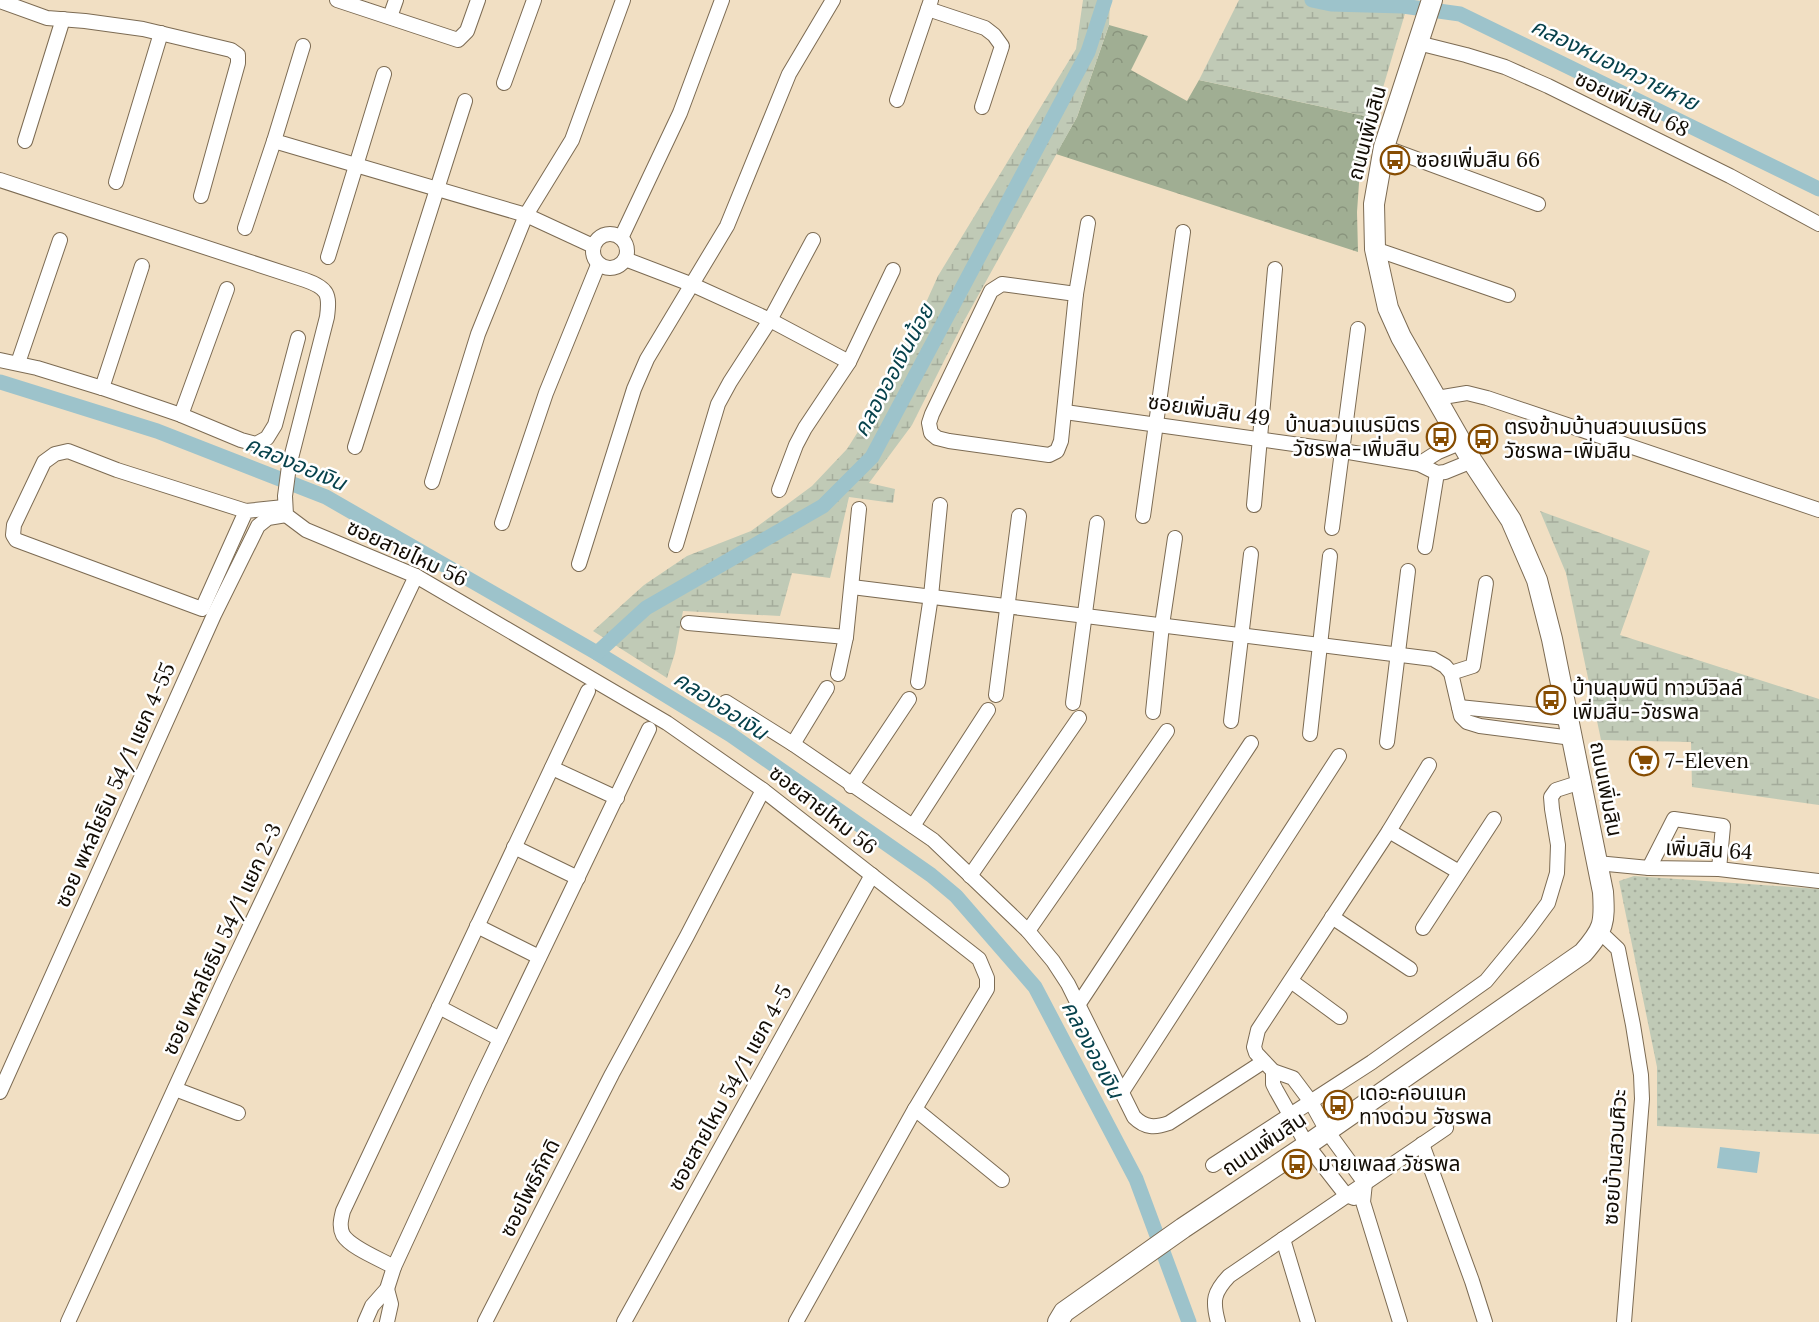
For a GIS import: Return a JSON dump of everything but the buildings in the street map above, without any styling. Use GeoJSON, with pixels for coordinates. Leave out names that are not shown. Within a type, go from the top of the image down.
{"type":"FeatureCollection","features":[{"type":"Feature","properties":{"kind":"street"},"geometry":{"type":"LineString","coordinates":[[337,0],[458,40],[467,32],[478,0]]}},
{"type":"Feature","properties":{"kind":"street"},"geometry":{"type":"LineString","coordinates":[[390,17],[396,0]]}},
{"type":"Feature","properties":{"kind":"street"},"geometry":{"type":"LineString","coordinates":[[504,83],[534,0]]}},
{"type":"Feature","properties":{"kind":"street"},"geometry":{"type":"LineString","coordinates":[[432,482],[470,355],[526,215],[572,140],[623,0]]}},
{"type":"Feature","properties":{"kind":"street"},"geometry":{"type":"LineString","coordinates":[[621,238],[680,113],[722,0]]}},
{"type":"Feature","properties":{"kind":"street"},"geometry":{"type":"LineString","coordinates":[[579,564],[634,389],[647,359],[693,285],[737,204],[789,74],[833,0]]}},
{"type":"Feature","properties":{"kind":"street","name":"ถนนเพิ่มสิน"},"geometry":{"type":"LineString","coordinates":[[1058,1322],[1064,1311],[1138,1258],[1327,1131],[1583,953],[1600,932],[1604,922],[1603,892],[1552,639],[1537,580],[1511,520],[1472,461],[1401,337],[1388,308],[1375,249],[1374,204],[1384,147],[1432,0]]}},
{"type":"Feature","properties":{"kind":"street"},"geometry":{"type":"LineString","coordinates":[[0,1],[47,18],[131,27],[231,50],[238,55],[238,63],[201,196]]}},
{"type":"Feature","properties":{"kind":"street"},"geometry":{"type":"LineString","coordinates":[[897,100],[929,5],[985,28],[1002,46],[982,107]]}},
{"type":"Feature","properties":{"kind":"street"},"geometry":{"type":"LineString","coordinates":[[25,141],[63,19]]}},
{"type":"Feature","properties":{"kind":"street"},"geometry":{"type":"LineString","coordinates":[[116,182],[161,33]]}},
{"type":"Feature","properties":{"kind":"street","name":"ซอยเพิ่มสิน 68"},"geometry":{"type":"LineString","coordinates":[[1418,43],[1466,54],[1505,67],[1548,86],[1730,176],[1819,224]]}},
{"type":"Feature","properties":{"kind":"street"},"geometry":{"type":"LineString","coordinates":[[245,228],[303,46]]}},
{"type":"Feature","properties":{"kind":"street"},"geometry":{"type":"LineString","coordinates":[[328,257],[384,74]]}},
{"type":"Feature","properties":{"kind":"street"},"geometry":{"type":"LineString","coordinates":[[355,447],[465,101]]}},
{"type":"Feature","properties":{"kind":"street"},"geometry":{"type":"LineString","coordinates":[[274,141],[526,215],[593,246]]}},
{"type":"Feature","properties":{"kind":"street"},"geometry":{"type":"LineString","coordinates":[[1384,147],[1538,204]]}},
{"type":"Feature","properties":{"kind":"street"},"geometry":{"type":"LineString","coordinates":[[0,180],[316,284],[325,290],[329,302],[290,466],[286,506],[246,511],[117,470],[68,451],[55,454],[44,462],[15,525],[13,535],[16,540],[202,609],[246,511]]}},
{"type":"Feature","properties":{"kind":"street"},"geometry":{"type":"LineString","coordinates":[[1076,294],[1002,284],[991,291],[929,423],[930,433],[937,438],[1049,455],[1057,451],[1065,412],[1076,294],[1088,223]]}},
{"type":"Feature","properties":{"kind":"street"},"geometry":{"type":"LineString","coordinates":[[1143,516],[1183,232]]}},
{"type":"Feature","properties":{"kind":"street"},"geometry":{"type":"LineString","coordinates":[[502,523],[546,393],[598,265],[592,253],[593,246],[602,236],[608,234],[621,238],[627,250],[625,259],[618,267],[598,265]]}},
{"type":"Feature","properties":{"kind":"street"},"geometry":{"type":"LineString","coordinates":[[18,363],[60,240]]}},
{"type":"Feature","properties":{"kind":"street"},"geometry":{"type":"LineString","coordinates":[[676,545],[718,404],[770,320],[813,240]]}},
{"type":"Feature","properties":{"kind":"street"},"geometry":{"type":"LineString","coordinates":[[1375,249],[1508,295]]}},
{"type":"Feature","properties":{"kind":"street"},"geometry":{"type":"LineString","coordinates":[[625,259],[693,285],[770,320],[849,362]]}},
{"type":"Feature","properties":{"kind":"street"},"geometry":{"type":"LineString","coordinates":[[102,388],[142,266]]}},
{"type":"Feature","properties":{"kind":"street"},"geometry":{"type":"LineString","coordinates":[[1254,505],[1275,269]]}},
{"type":"Feature","properties":{"kind":"street"},"geometry":{"type":"LineString","coordinates":[[779,490],[796,445],[849,362],[893,270]]}},
{"type":"Feature","properties":{"kind":"street"},"geometry":{"type":"LineString","coordinates":[[181,415],[227,288]]}},
{"type":"Feature","properties":{"kind":"street"},"geometry":{"type":"LineString","coordinates":[[1332,528],[1358,329]]}},
{"type":"Feature","properties":{"kind":"street"},"geometry":{"type":"LineString","coordinates":[[0,360],[18,363],[102,388],[256,444],[267,438],[275,425],[298,338]]}},
{"type":"Feature","properties":{"kind":"street"},"geometry":{"type":"LineString","coordinates":[[1437,398],[1467,393],[1493,399],[1819,510]]}},
{"type":"Feature","properties":{"kind":"street","name":"ซอยเพิ่มสิน 49"},"geometry":{"type":"LineString","coordinates":[[1065,412],[1343,450],[1419,464],[1437,473]]}},
{"type":"Feature","properties":{"kind":"street"},"geometry":{"type":"LineString","coordinates":[[1419,464],[1438,452],[1462,442]]}},
{"type":"Feature","properties":{"kind":"street"},"geometry":{"type":"LineString","coordinates":[[1425,547],[1437,473],[1472,461]]}},
{"type":"Feature","properties":{"kind":"street"},"geometry":{"type":"LineString","coordinates":[[918,682],[931,596],[940,505]]}},
{"type":"Feature","properties":{"kind":"street","name":"ซอยสายไหม 56"},"geometry":{"type":"LineString","coordinates":[[286,506],[306,530],[416,576],[667,723],[763,790],[979,959],[987,978],[987,989],[915,1109],[796,1322]]}},
{"type":"Feature","properties":{"kind":"street","name":"ซอย พหลโยธิน 54/1 แยก 4-55"},"geometry":{"type":"LineString","coordinates":[[0,1092],[209,626],[258,526],[286,506]]}},
{"type":"Feature","properties":{"kind":"street"},"geometry":{"type":"LineString","coordinates":[[838,674],[846,637],[860,509]]}},
{"type":"Feature","properties":{"kind":"street"},"geometry":{"type":"LineString","coordinates":[[996,695],[1019,516]]}},
{"type":"Feature","properties":{"kind":"street"},"geometry":{"type":"LineString","coordinates":[[1073,703],[1097,523]]}},
{"type":"Feature","properties":{"kind":"street"},"geometry":{"type":"LineString","coordinates":[[1153,712],[1162,625],[1175,538]]}},
{"type":"Feature","properties":{"kind":"street"},"geometry":{"type":"LineString","coordinates":[[1231,721],[1251,554]]}},
{"type":"Feature","properties":{"kind":"street"},"geometry":{"type":"LineString","coordinates":[[1310,734],[1330,556]]}},
{"type":"Feature","properties":{"kind":"street"},"geometry":{"type":"LineString","coordinates":[[1387,742],[1399,654],[1401,612],[1408,571]]}},
{"type":"Feature","properties":{"kind":"street","name":"ซอย พหลโยธิน 54/1 แยก 2-3"},"geometry":{"type":"LineString","coordinates":[[68,1322],[416,576]]}},
{"type":"Feature","properties":{"kind":"street"},"geometry":{"type":"LineString","coordinates":[[1451,673],[1473,666],[1486,583]]}},
{"type":"Feature","properties":{"kind":"street"},"geometry":{"type":"LineString","coordinates":[[852,587],[1433,659],[1445,666],[1451,673],[1461,716],[1467,722],[1480,726],[1572,738]]}},
{"type":"Feature","properties":{"kind":"street"},"geometry":{"type":"LineString","coordinates":[[688,623],[846,637]]}},
{"type":"Feature","properties":{"kind":"street"},"geometry":{"type":"LineString","coordinates":[[793,744],[827,688]]}},
{"type":"Feature","properties":{"kind":"street"},"geometry":{"type":"LineString","coordinates":[[394,1267],[354,1245],[343,1234],[340,1222],[343,1211],[588,691]]}},
{"type":"Feature","properties":{"kind":"street"},"geometry":{"type":"LineString","coordinates":[[851,786],[909,699]]}},
{"type":"Feature","properties":{"kind":"street"},"geometry":{"type":"LineString","coordinates":[[726,702],[793,744],[851,786],[933,840],[1028,931],[1053,961],[1068,984],[1134,1117],[1145,1126],[1156,1127],[1169,1124],[1268,1067]]}},
{"type":"Feature","properties":{"kind":"street"},"geometry":{"type":"LineString","coordinates":[[1459,707],[1567,718]]}},
{"type":"Feature","properties":{"kind":"street"},"geometry":{"type":"LineString","coordinates":[[913,826],[988,710]]}},
{"type":"Feature","properties":{"kind":"street"},"geometry":{"type":"LineString","coordinates":[[970,876],[1079,718]]}},
{"type":"Feature","properties":{"kind":"street"},"geometry":{"type":"LineString","coordinates":[[366,1322],[372,1306],[387,1289],[394,1267],[500,1039],[649,729]]}},
{"type":"Feature","properties":{"kind":"street"},"geometry":{"type":"LineString","coordinates":[[1028,931],[1167,731]]}},
{"type":"Feature","properties":{"kind":"street"},"geometry":{"type":"LineString","coordinates":[[1078,1005],[1251,743]]}},
{"type":"Feature","properties":{"kind":"street"},"geometry":{"type":"LineString","coordinates":[[1122,1092],[1339,756]]}},
{"type":"Feature","properties":{"kind":"street"},"geometry":{"type":"LineString","coordinates":[[1364,1202],[1346,1195],[1307,1144],[1273,1084],[1268,1067],[1256,1053],[1254,1039],[1389,831],[1429,765]]}},
{"type":"Feature","properties":{"kind":"street"},"geometry":{"type":"LineString","coordinates":[[552,768],[617,798]]}},
{"type":"Feature","properties":{"kind":"street"},"geometry":{"type":"LineString","coordinates":[[1213,1165],[1372,1062],[1486,981],[1548,903],[1557,873],[1558,845],[1551,797],[1556,790],[1581,782]]}},
{"type":"Feature","properties":{"kind":"street","name":"ซอยโพธิภักดิ"},"geometry":{"type":"LineString","coordinates":[[485,1322],[612,1074],[763,790]]}},
{"type":"Feature","properties":{"kind":"street"},"geometry":{"type":"LineString","coordinates":[[1423,928],[1494,819]]}},
{"type":"Feature","properties":{"kind":"street"},"geometry":{"type":"LineString","coordinates":[[1649,868],[1674,819],[1723,826],[1719,869]]}},
{"type":"Feature","properties":{"kind":"street"},"geometry":{"type":"LineString","coordinates":[[1389,831],[1460,872]]}},
{"type":"Feature","properties":{"kind":"street"},"geometry":{"type":"LineString","coordinates":[[514,848],[578,878]]}},
{"type":"Feature","properties":{"kind":"street","name":"เพิ่มสิน 64"},"geometry":{"type":"LineString","coordinates":[[1597,863],[1649,868],[1719,869],[1819,881]]}},
{"type":"Feature","properties":{"kind":"street","name":"ซอยสายไหม 54/1 แยก 4-5"},"geometry":{"type":"LineString","coordinates":[[624,1322],[872,875]]}},
{"type":"Feature","properties":{"kind":"street"},"geometry":{"type":"LineString","coordinates":[[1332,917],[1410,969]]}},
{"type":"Feature","properties":{"kind":"street"},"geometry":{"type":"LineString","coordinates":[[477,927],[539,957]]}},
{"type":"Feature","properties":{"kind":"street","name":"ซอยบ้านสวนศิวะ"},"geometry":{"type":"LineString","coordinates":[[1600,932],[1618,949],[1641,1075],[1642,1099],[1624,1322]]}},
{"type":"Feature","properties":{"kind":"street"},"geometry":{"type":"LineString","coordinates":[[1291,981],[1340,1017]]}},
{"type":"Feature","properties":{"kind":"street"},"geometry":{"type":"LineString","coordinates":[[439,1007],[500,1039]]}},
{"type":"Feature","properties":{"kind":"street"},"geometry":{"type":"LineString","coordinates":[[1268,1067],[1293,1078],[1311,1102],[1327,1131],[1365,1183],[1364,1202],[1400,1322]]}},
{"type":"Feature","properties":{"kind":"street"},"geometry":{"type":"LineString","coordinates":[[175,1089],[238,1113]]}},
{"type":"Feature","properties":{"kind":"street"},"geometry":{"type":"LineString","coordinates":[[915,1109],[1002,1180]]}},
{"type":"Feature","properties":{"kind":"street"},"geometry":{"type":"LineString","coordinates":[[1218,1322],[1214,1299],[1219,1287],[1229,1276],[1446,1128]]}},
{"type":"Feature","properties":{"kind":"street"},"geometry":{"type":"LineString","coordinates":[[1422,1144],[1485,1322]]}},
{"type":"Feature","properties":{"kind":"street"},"geometry":{"type":"LineString","coordinates":[[1283,1239],[1308,1322]]}},
{"type":"Feature","properties":{"kind":"street"},"geometry":{"type":"LineString","coordinates":[[387,1289],[391,1304],[387,1322]]}},
{"type":"Feature","properties":{"kind":"green space"},"geometry":{"type":"Polygon","coordinates":[[[1083,0],[1110,0],[1109,25],[1077,117],[964,321],[912,425],[869,483],[895,489],[893,503],[849,497],[830,578],[792,573],[780,616],[683,611],[675,653],[667,678],[593,631],[644,585],[687,556],[751,531],[812,486],[847,449],[892,378],[938,276],[1076,49],[1083,0]]]}},
{"type":"Feature","properties":{"kind":"green space"},"geometry":{"type":"Polygon","coordinates":[[[1239,0],[1409,0],[1374,118],[1199,80],[1239,0]]]}},
{"type":"Feature","properties":{"kind":"green space"},"geometry":{"type":"Polygon","coordinates":[[[1109,25],[1148,36],[1131,70],[1187,101],[1199,80],[1374,118],[1360,169],[1357,212],[1358,252],[1056,154],[1077,117],[1109,25]]]}},
{"type":"Feature","properties":{"kind":"green space"},"geometry":{"type":"Polygon","coordinates":[[[1540,511],[1650,551],[1620,635],[1819,699],[1819,805],[1692,787],[1691,742],[1601,740],[1566,573],[1540,511]]]}},
{"type":"Feature","properties":{"kind":"green space"},"geometry":{"type":"Polygon","coordinates":[[[1634,876],[1819,889],[1819,1134],[1657,1126],[1657,1067],[1619,881],[1634,876]]]}},
{"type":"Feature","properties":{"kind":"water"},"geometry":{"type":"Polygon","coordinates":[[[1720,1147],[1760,1152],[1757,1173],[1717,1168],[1720,1147]]]}},
{"type":"Feature","properties":{"kind":"waterway","name":"คลองออเงินน้อย"},"geometry":{"type":"LineString","coordinates":[[597,653],[646,608],[823,506],[872,457],[1088,52],[1105,0]]}},
{"type":"Feature","properties":{"kind":"waterway","name":"คลองหนองควายหาย"},"geometry":{"type":"LineString","coordinates":[[1312,0],[1331,4],[1403,6],[1460,14],[1819,189]]}},
{"type":"Feature","properties":{"kind":"waterway","name":"คลองออเงิน"},"geometry":{"type":"LineString","coordinates":[[0,382],[157,431],[326,497],[597,653],[731,735],[931,875],[956,896],[1035,987],[1136,1179],[1189,1322]]}},
{"type":"Feature","properties":{"kind":"place","name":"ซอยเพิ่มสิน 66"},"geometry":{"type":"Point","coordinates":[1395,160]}},
{"type":"Feature","properties":{"kind":"place","name":"บ้านสวนเนรมิตร วัชรพล-เพิ่มสิน"},"geometry":{"type":"Point","coordinates":[1441,437]}},
{"type":"Feature","properties":{"kind":"place","name":"ตรงข้ามบ้านสวนเนรมิตร วัชรพล-เพิ่มสิน"},"geometry":{"type":"Point","coordinates":[1483,439]}},
{"type":"Feature","properties":{"kind":"place","name":"บ้านลุมพินี ทาวน์วิลล์ เพิ่มสิน-วัชรพล"},"geometry":{"type":"Point","coordinates":[1551,700]}},
{"type":"Feature","properties":{"kind":"place","name":"7-Eleven"},"geometry":{"type":"Point","coordinates":[1644,761]}},
{"type":"Feature","properties":{"kind":"place","name":"เดอะคอนเนค ทางด่วน วัชรพล"},"geometry":{"type":"Point","coordinates":[1338,1105]}},
{"type":"Feature","properties":{"kind":"place","name":"มายเพลส วัชรพล"},"geometry":{"type":"Point","coordinates":[1297,1164]}}]}
